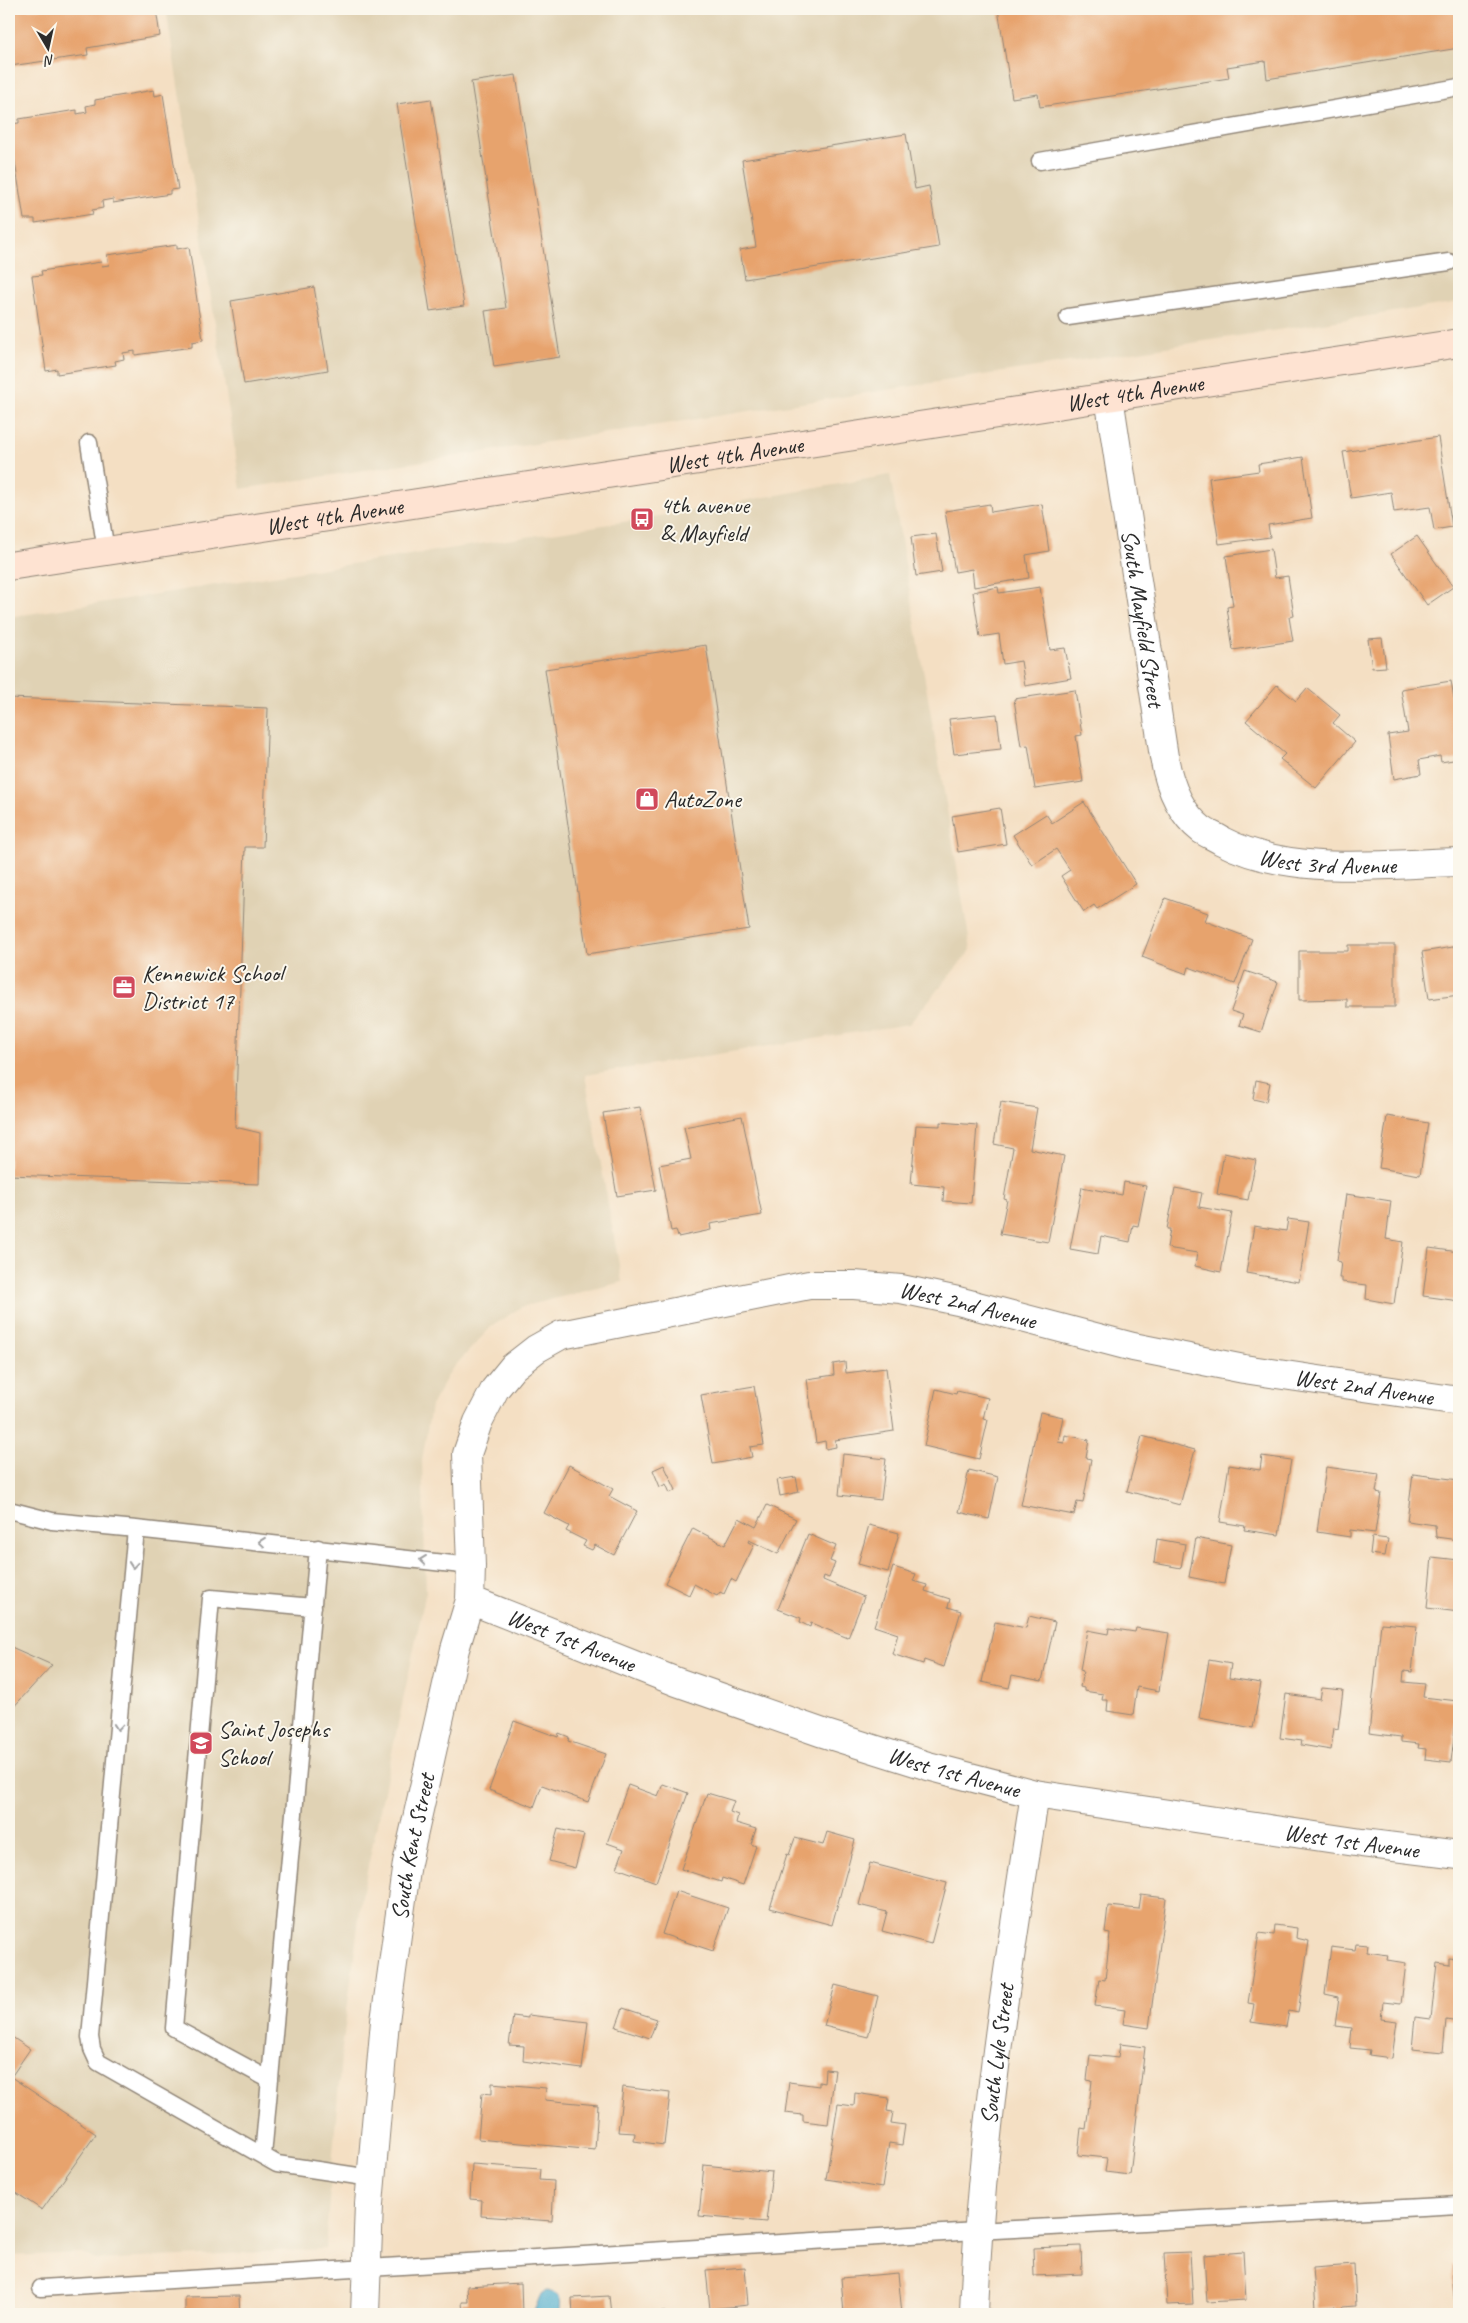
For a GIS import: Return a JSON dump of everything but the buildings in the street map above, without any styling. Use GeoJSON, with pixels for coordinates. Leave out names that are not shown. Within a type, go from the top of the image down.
{"type":"FeatureCollection","features":[{"type":"Feature","properties":{"kind":"main road","name":"West 4th Avenue"},"geometry":{"type":"LineString","coordinates":[[9,566],[1459,344]]}},
{"type":"Feature","properties":{"kind":"street","name":"South Mayfield Street"},"geometry":{"type":"LineString","coordinates":[[1109,397],[1169,783],[1180,805],[1202,830]]}},
{"type":"Feature","properties":{"kind":"street","name":"West 3rd Avenue"},"geometry":{"type":"LineString","coordinates":[[1202,830],[1237,849],[1273,860],[1315,866],[1459,862]]}},
{"type":"Feature","properties":{"kind":"street","name":"West 2nd Avenue"},"geometry":{"type":"LineString","coordinates":[[495,1389],[513,1368],[536,1349],[561,1335],[809,1285],[854,1284],[911,1291],[1133,1347],[1244,1369],[1459,1402]]}},
{"type":"Feature","properties":{"kind":"street","name":"South Kent Street"},"geometry":{"type":"LineString","coordinates":[[365,2314],[365,2269],[371,2178],[385,2021],[407,1863],[455,1649],[470,1600],[472,1566],[467,1454],[478,1422],[495,1389]]}},
{"type":"Feature","properties":{"kind":"street","name":"West 1st Avenue"},"geometry":{"type":"LineString","coordinates":[[470,1600],[677,1682],[823,1733],[928,1766],[1035,1794],[1362,1843],[1459,1855]]}},
{"type":"Feature","properties":{"kind":"street","name":"South Lyle Street"},"geometry":{"type":"LineString","coordinates":[[974,2314],[976,2231],[1001,2014],[1035,1794]]}},
{"type":"Feature","properties":{"kind":"lane"},"geometry":{"type":"LineString","coordinates":[[1040,160],[1459,86]]}},
{"type":"Feature","properties":{"kind":"lane"},"geometry":{"type":"LineString","coordinates":[[1068,317],[1450,262]]}},
{"type":"Feature","properties":{"kind":"lane"},"geometry":{"type":"LineString","coordinates":[[88,443],[106,551]]}},
{"type":"Feature","properties":{"kind":"lane"},"geometry":{"type":"LineString","coordinates":[[9,1510],[52,1521],[472,1566]]}},
{"type":"Feature","properties":{"kind":"lane"},"geometry":{"type":"LineString","coordinates":[[136,1529],[90,2037],[92,2049],[98,2062],[277,2164],[371,2178]]}},
{"type":"Feature","properties":{"kind":"lane"},"geometry":{"type":"LineString","coordinates":[[263,2156],[318,1548]]}},
{"type":"Feature","properties":{"kind":"lane"},"geometry":{"type":"LineString","coordinates":[[270,2080],[174,2028],[211,1598],[313,1607]]}},
{"type":"Feature","properties":{"kind":"lane"},"geometry":{"type":"LineString","coordinates":[[41,2288],[976,2231],[1459,2205]]}},
{"type":"Feature","properties":{"kind":"shaded area"},"geometry":{"type":"Polygon","coordinates":[[[166,9],[1459,9],[1459,302],[241,489],[166,9]]]}},
{"type":"Feature","properties":{"kind":"shaded area"},"geometry":{"type":"Polygon","coordinates":[[[890,475],[971,950],[909,1024],[585,1075],[622,1282],[521,1307],[491,1327],[451,1370],[431,1406],[422,1461],[426,1591],[362,1895],[341,2057],[325,2249],[95,2260],[82,2253],[9,2256],[9,617],[642,519],[890,475]]]}},
{"type":"Feature","properties":{"kind":"water"},"geometry":{"type":"Polygon","coordinates":[[[546,2291],[555,2293],[560,2298],[559,2314],[533,2314],[540,2296],[546,2291]]]}},
{"type":"Feature","properties":{"kind":"place","name":"4th avenue & Mayfield"},"geometry":{"type":"Point","coordinates":[642,519]}},
{"type":"Feature","properties":{"kind":"place","name":"AutoZone"},"geometry":{"type":"Point","coordinates":[647,799]}},
{"type":"Feature","properties":{"kind":"place","name":"Kennewick School District 17"},"geometry":{"type":"Point","coordinates":[124,987]}},
{"type":"Feature","properties":{"kind":"place","name":"Saint Josephs School"},"geometry":{"type":"Point","coordinates":[201,1743]}}]}
